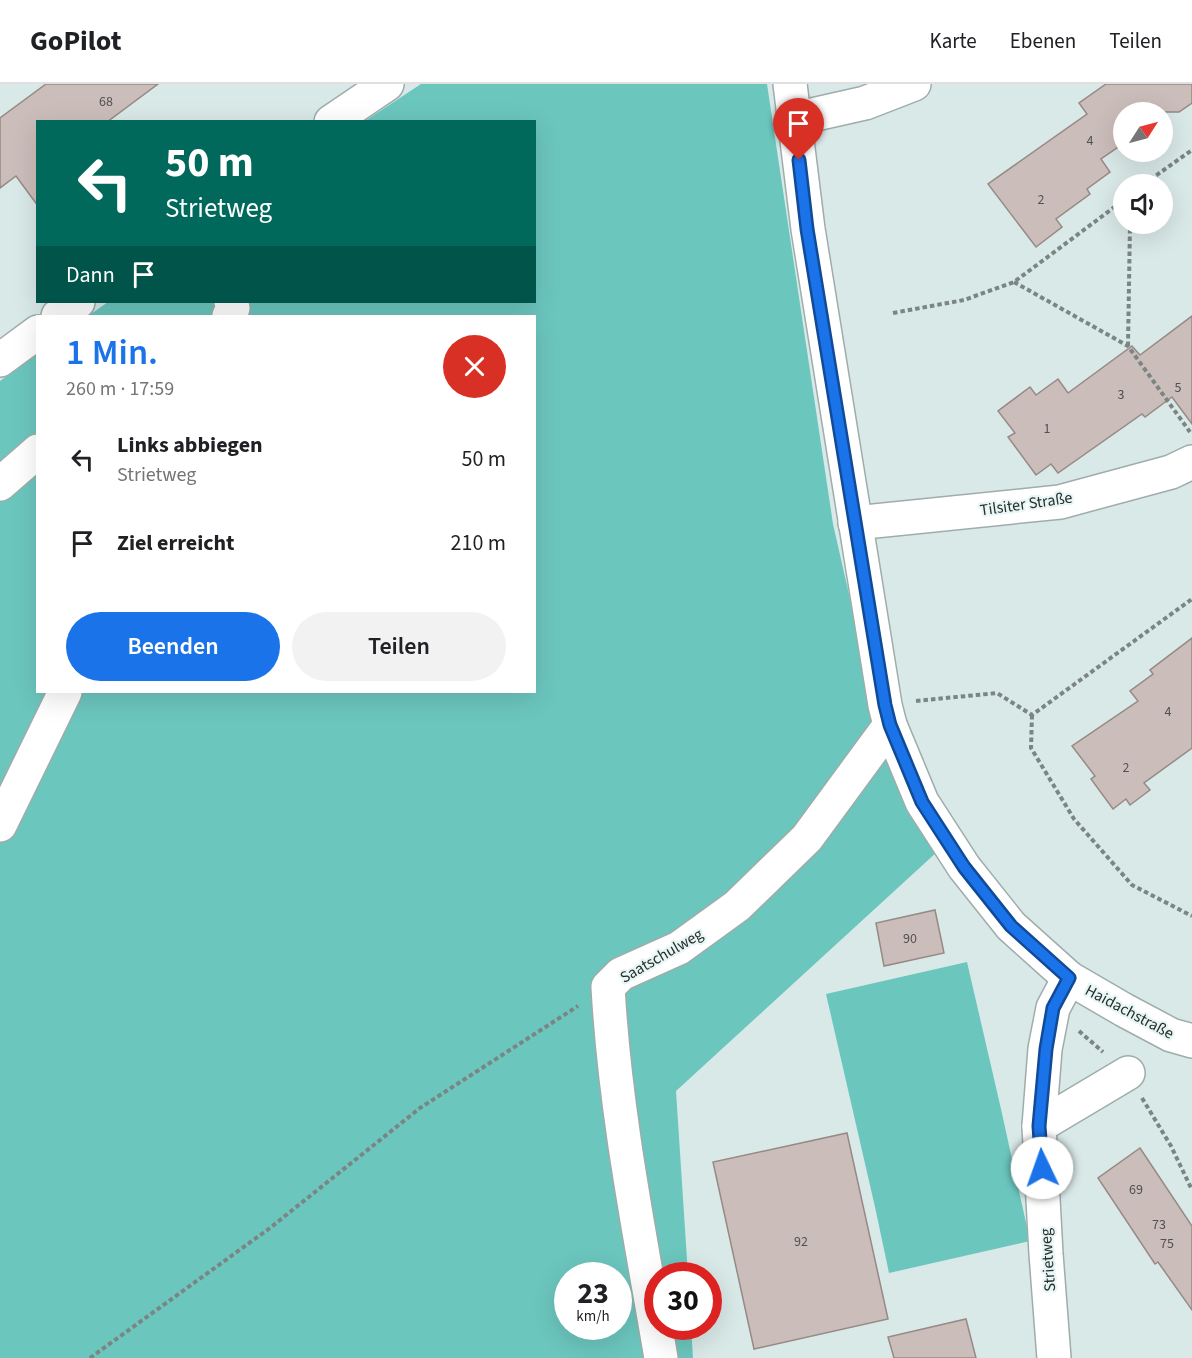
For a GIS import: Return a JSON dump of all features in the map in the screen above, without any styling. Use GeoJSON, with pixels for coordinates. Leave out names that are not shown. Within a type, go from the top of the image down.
{"type":"FeatureCollection","features":[{"type":"Feature","properties":{"kind":"street"},"geometry":{"type":"LineString","coordinates":[[334,120],[387,84]]}},
{"type":"Feature","properties":{"kind":"street"},"geometry":{"type":"LineString","coordinates":[[790,84],[807,229],[888,715],[922,802],[964,867],[1011,926],[1069,978]]}},
{"type":"Feature","properties":{"kind":"street"},"geometry":{"type":"LineString","coordinates":[[794,119],[865,103],[914,84]]}},
{"type":"Feature","properties":{"kind":"street"},"geometry":{"type":"LineString","coordinates":[[59,315],[77,303]]}},
{"type":"Feature","properties":{"kind":"street"},"geometry":{"type":"LineString","coordinates":[[0,360],[36,333]]}},
{"type":"Feature","properties":{"kind":"street"},"geometry":{"type":"LineString","coordinates":[[0,484],[36,453]]}},
{"type":"Feature","properties":{"kind":"street","name":"Tilsiter Straße"},"geometry":{"type":"LineString","coordinates":[[855,523],[1060,502],[1171,472],[1192,462]]}},
{"type":"Feature","properties":{"kind":"street"},"geometry":{"type":"LineString","coordinates":[[0,825],[65,693]]}},
{"type":"Feature","properties":{"kind":"street","name":"Saatschulweg"},"geometry":{"type":"LineString","coordinates":[[661,1358],[623,1136],[608,987],[621,974],[679,948],[737,906],[807,838],[888,715]]}},
{"type":"Feature","properties":{"kind":"street","name":"Haidachstraße"},"geometry":{"type":"LineString","coordinates":[[1069,978],[1171,1035],[1192,1041]]}},
{"type":"Feature","properties":{"kind":"street","name":"Strietweg"},"geometry":{"type":"LineString","coordinates":[[1054,1358],[1039,1126],[1046,1049],[1053,1008],[1069,978]]}},
{"type":"Feature","properties":{"kind":"street"},"geometry":{"type":"LineString","coordinates":[[1039,1126],[1128,1073]]}},
{"type":"Feature","properties":{"kind":"path"},"geometry":{"type":"LineString","coordinates":[[1158,174],[1192,150]]}},
{"type":"Feature","properties":{"kind":"path"},"geometry":{"type":"LineString","coordinates":[[893,313],[964,300],[1014,282],[1113,208]]}},
{"type":"Feature","properties":{"kind":"path"},"geometry":{"type":"LineString","coordinates":[[1128,346],[1130,234]]}},
{"type":"Feature","properties":{"kind":"path"},"geometry":{"type":"LineString","coordinates":[[1014,282],[1128,346],[1192,435]]}},
{"type":"Feature","properties":{"kind":"path"},"geometry":{"type":"LineString","coordinates":[[1032,715],[1192,599]]}},
{"type":"Feature","properties":{"kind":"path"},"geometry":{"type":"LineString","coordinates":[[888,715],[997,693],[1032,715]]}},
{"type":"Feature","properties":{"kind":"path"},"geometry":{"type":"LineString","coordinates":[[1032,715],[1031,748],[1074,819],[1132,885],[1192,916]]}},
{"type":"Feature","properties":{"kind":"path"},"geometry":{"type":"LineString","coordinates":[[90,1358],[270,1228],[420,1108],[608,987]]}},
{"type":"Feature","properties":{"kind":"shaded area"},"geometry":{"type":"Polygon","coordinates":[[[421,84],[767,84],[833,524],[875,709],[938,851],[676,1091],[687,1262],[644,1262],[644,1340],[692,1340],[693,1358],[0,1358],[0,381],[36,355],[36,693],[536,693],[536,315],[89,315],[107,303],[536,303],[536,120],[367,120],[421,84]]]}},
{"type":"Feature","properties":{"kind":"shaded area"},"geometry":{"type":"Polygon","coordinates":[[[967,962],[1030,1241],[889,1273],[826,994],[967,962]]]}},
{"type":"Feature","properties":{"kind":"building"},"geometry":{"type":"Polygon","coordinates":[[[46,84],[158,84],[110,120],[36,120],[36,203],[16,176],[0,188],[0,118],[46,84]]]}},
{"type":"Feature","properties":{"kind":"building"},"geometry":{"type":"Polygon","coordinates":[[[1106,84],[1192,84],[1192,103],[1179,112],[1173,112],[1173,102],[1113,102],[1113,151],[1101,159],[1110,172],[1087,189],[1090,194],[1056,219],[1062,227],[1036,247],[988,184],[1087,114],[1079,103],[1106,84]]]}},
{"type":"Feature","properties":{"kind":"building"},"geometry":{"type":"Polygon","coordinates":[[[1192,316],[1192,424],[1172,397],[1145,417],[1142,414],[1058,473],[1051,464],[1036,475],[1008,437],[1015,433],[998,411],[1030,387],[1036,395],[1058,379],[1068,393],[1132,346],[1140,355],[1192,316]]]}},
{"type":"Feature","properties":{"kind":"building"},"geometry":{"type":"Polygon","coordinates":[[[1192,638],[1192,748],[1144,783],[1150,790],[1130,805],[1126,799],[1113,809],[1091,779],[1095,776],[1072,746],[1138,701],[1130,691],[1153,674],[1150,670],[1192,638]]]}},
{"type":"Feature","properties":{"kind":"building"},"geometry":{"type":"Polygon","coordinates":[[[935,910],[944,953],[884,966],[876,923],[935,910]]]}},
{"type":"Feature","properties":{"kind":"building"},"geometry":{"type":"Polygon","coordinates":[[[847,1133],[888,1319],[754,1349],[713,1162],[847,1133]]]}},
{"type":"Feature","properties":{"kind":"building"},"geometry":{"type":"Polygon","coordinates":[[[1140,1148],[1192,1226],[1192,1310],[1158,1262],[1155,1264],[1098,1178],[1140,1148]]]}},
{"type":"Feature","properties":{"kind":"building"},"geometry":{"type":"Polygon","coordinates":[[[966,1319],[976,1358],[894,1358],[888,1337],[966,1319]]]}},
{"type":"Feature","properties":{"kind":"route"},"geometry":{"type":"LineString","coordinates":[[799,160],[807,229],[890,725],[922,802],[964,867],[1011,926],[1069,978],[1053,1008],[1046,1049],[1039,1126],[1042,1168]]}}]}
